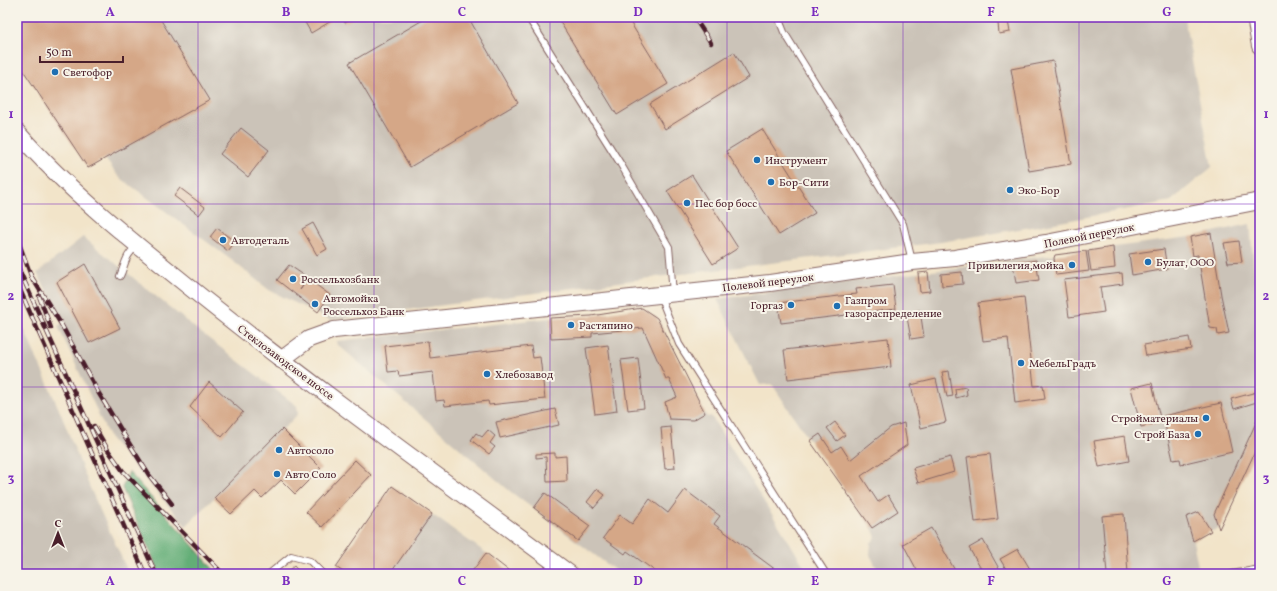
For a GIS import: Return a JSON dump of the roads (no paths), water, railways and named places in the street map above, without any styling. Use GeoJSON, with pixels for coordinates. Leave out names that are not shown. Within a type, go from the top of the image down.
{"type":"FeatureCollection","features":[{"type":"Feature","properties":{"kind":"street"},"geometry":{"type":"LineString","coordinates":[[1255,17],[1260,46]]}},
{"type":"Feature","properties":{"kind":"street","name":"Стеклозаводское шоссе"},"geometry":{"type":"LineString","coordinates":[[17,132],[73,190],[137,245],[281,360],[570,574]]}},
{"type":"Feature","properties":{"kind":"street","name":"Полевой переулок"},"geometry":{"type":"LineString","coordinates":[[281,360],[309,339],[334,330],[784,281],[912,262],[955,258],[1046,243],[1260,202]]}},
{"type":"Feature","properties":{"kind":"lane"},"geometry":{"type":"LineString","coordinates":[[528,17],[620,163],[669,247],[666,294],[679,344],[826,574]]}},
{"type":"Feature","properties":{"kind":"lane"},"geometry":{"type":"LineString","coordinates":[[778,17],[784,32],[903,224],[912,262]]}},
{"type":"Feature","properties":{"kind":"lane"},"geometry":{"type":"LineString","coordinates":[[120,276],[124,270],[126,260],[137,245]]}},
{"type":"Feature","properties":{"kind":"lane"},"geometry":{"type":"LineString","coordinates":[[269,574],[291,556],[310,561],[323,574]]}},
{"type":"Feature","properties":{"kind":"lane"},"geometry":{"type":"LineString","coordinates":[[1232,574],[1260,569]]}},
{"type":"Feature","properties":{"kind":"railway"},"geometry":{"type":"LineString","coordinates":[[694,17],[711,43]]}},
{"type":"Feature","properties":{"kind":"railway"},"geometry":{"type":"LineString","coordinates":[[17,238],[33,281]]}},
{"type":"Feature","properties":{"kind":"railway"},"geometry":{"type":"LineString","coordinates":[[17,265],[156,574]]}},
{"type":"Feature","properties":{"kind":"railway"},"geometry":{"type":"LineString","coordinates":[[31,276],[61,324],[98,392],[132,448],[149,475],[172,504]]}},
{"type":"Feature","properties":{"kind":"railway"},"geometry":{"type":"LineString","coordinates":[[17,283],[145,574]]}},
{"type":"Feature","properties":{"kind":"railway"},"geometry":{"type":"LineString","coordinates":[[39,296],[51,328]]}},
{"type":"Feature","properties":{"kind":"railway"},"geometry":{"type":"LineString","coordinates":[[94,426],[108,450],[123,471],[223,574]]}},
{"type":"Feature","properties":{"kind":"place","name":"Светофор"},"geometry":{"type":"Point","coordinates":[55,72]}},
{"type":"Feature","properties":{"kind":"place","name":"Инструмент"},"geometry":{"type":"Point","coordinates":[757,160]}},
{"type":"Feature","properties":{"kind":"place","name":"Бор-Сити"},"geometry":{"type":"Point","coordinates":[771,182]}},
{"type":"Feature","properties":{"kind":"place","name":"Эко-Бор"},"geometry":{"type":"Point","coordinates":[1010,190]}},
{"type":"Feature","properties":{"kind":"place","name":"Пес бор босс"},"geometry":{"type":"Point","coordinates":[687,203]}},
{"type":"Feature","properties":{"kind":"place","name":"Автодеталь"},"geometry":{"type":"Point","coordinates":[223,240]}},
{"type":"Feature","properties":{"kind":"place","name":"Булат, ООО"},"geometry":{"type":"Point","coordinates":[1148,262]}},
{"type":"Feature","properties":{"kind":"place","name":"Привилегия,мойка"},"geometry":{"type":"Point","coordinates":[1072,265]}},
{"type":"Feature","properties":{"kind":"place","name":"Россельхозбанк"},"geometry":{"type":"Point","coordinates":[293,279]}},
{"type":"Feature","properties":{"kind":"place","name":"Автомойка Россельхоз Банк"},"geometry":{"type":"Point","coordinates":[315,304]}},
{"type":"Feature","properties":{"kind":"place","name":"Горгаз"},"geometry":{"type":"Point","coordinates":[791,305]}},
{"type":"Feature","properties":{"kind":"place","name":"Газпром газораспределение"},"geometry":{"type":"Point","coordinates":[837,306]}},
{"type":"Feature","properties":{"kind":"place","name":"Растяпино"},"geometry":{"type":"Point","coordinates":[571,325]}},
{"type":"Feature","properties":{"kind":"place","name":"МебельГрадъ"},"geometry":{"type":"Point","coordinates":[1021,363]}},
{"type":"Feature","properties":{"kind":"place","name":"Хлебозавод"},"geometry":{"type":"Point","coordinates":[487,374]}},
{"type":"Feature","properties":{"kind":"place","name":"Стройматериалы"},"geometry":{"type":"Point","coordinates":[1206,418]}},
{"type":"Feature","properties":{"kind":"place","name":"Строй База"},"geometry":{"type":"Point","coordinates":[1198,434]}},
{"type":"Feature","properties":{"kind":"place","name":"Автосоло"},"geometry":{"type":"Point","coordinates":[279,450]}},
{"type":"Feature","properties":{"kind":"place","name":"Авто Соло"},"geometry":{"type":"Point","coordinates":[277,474]}}]}
